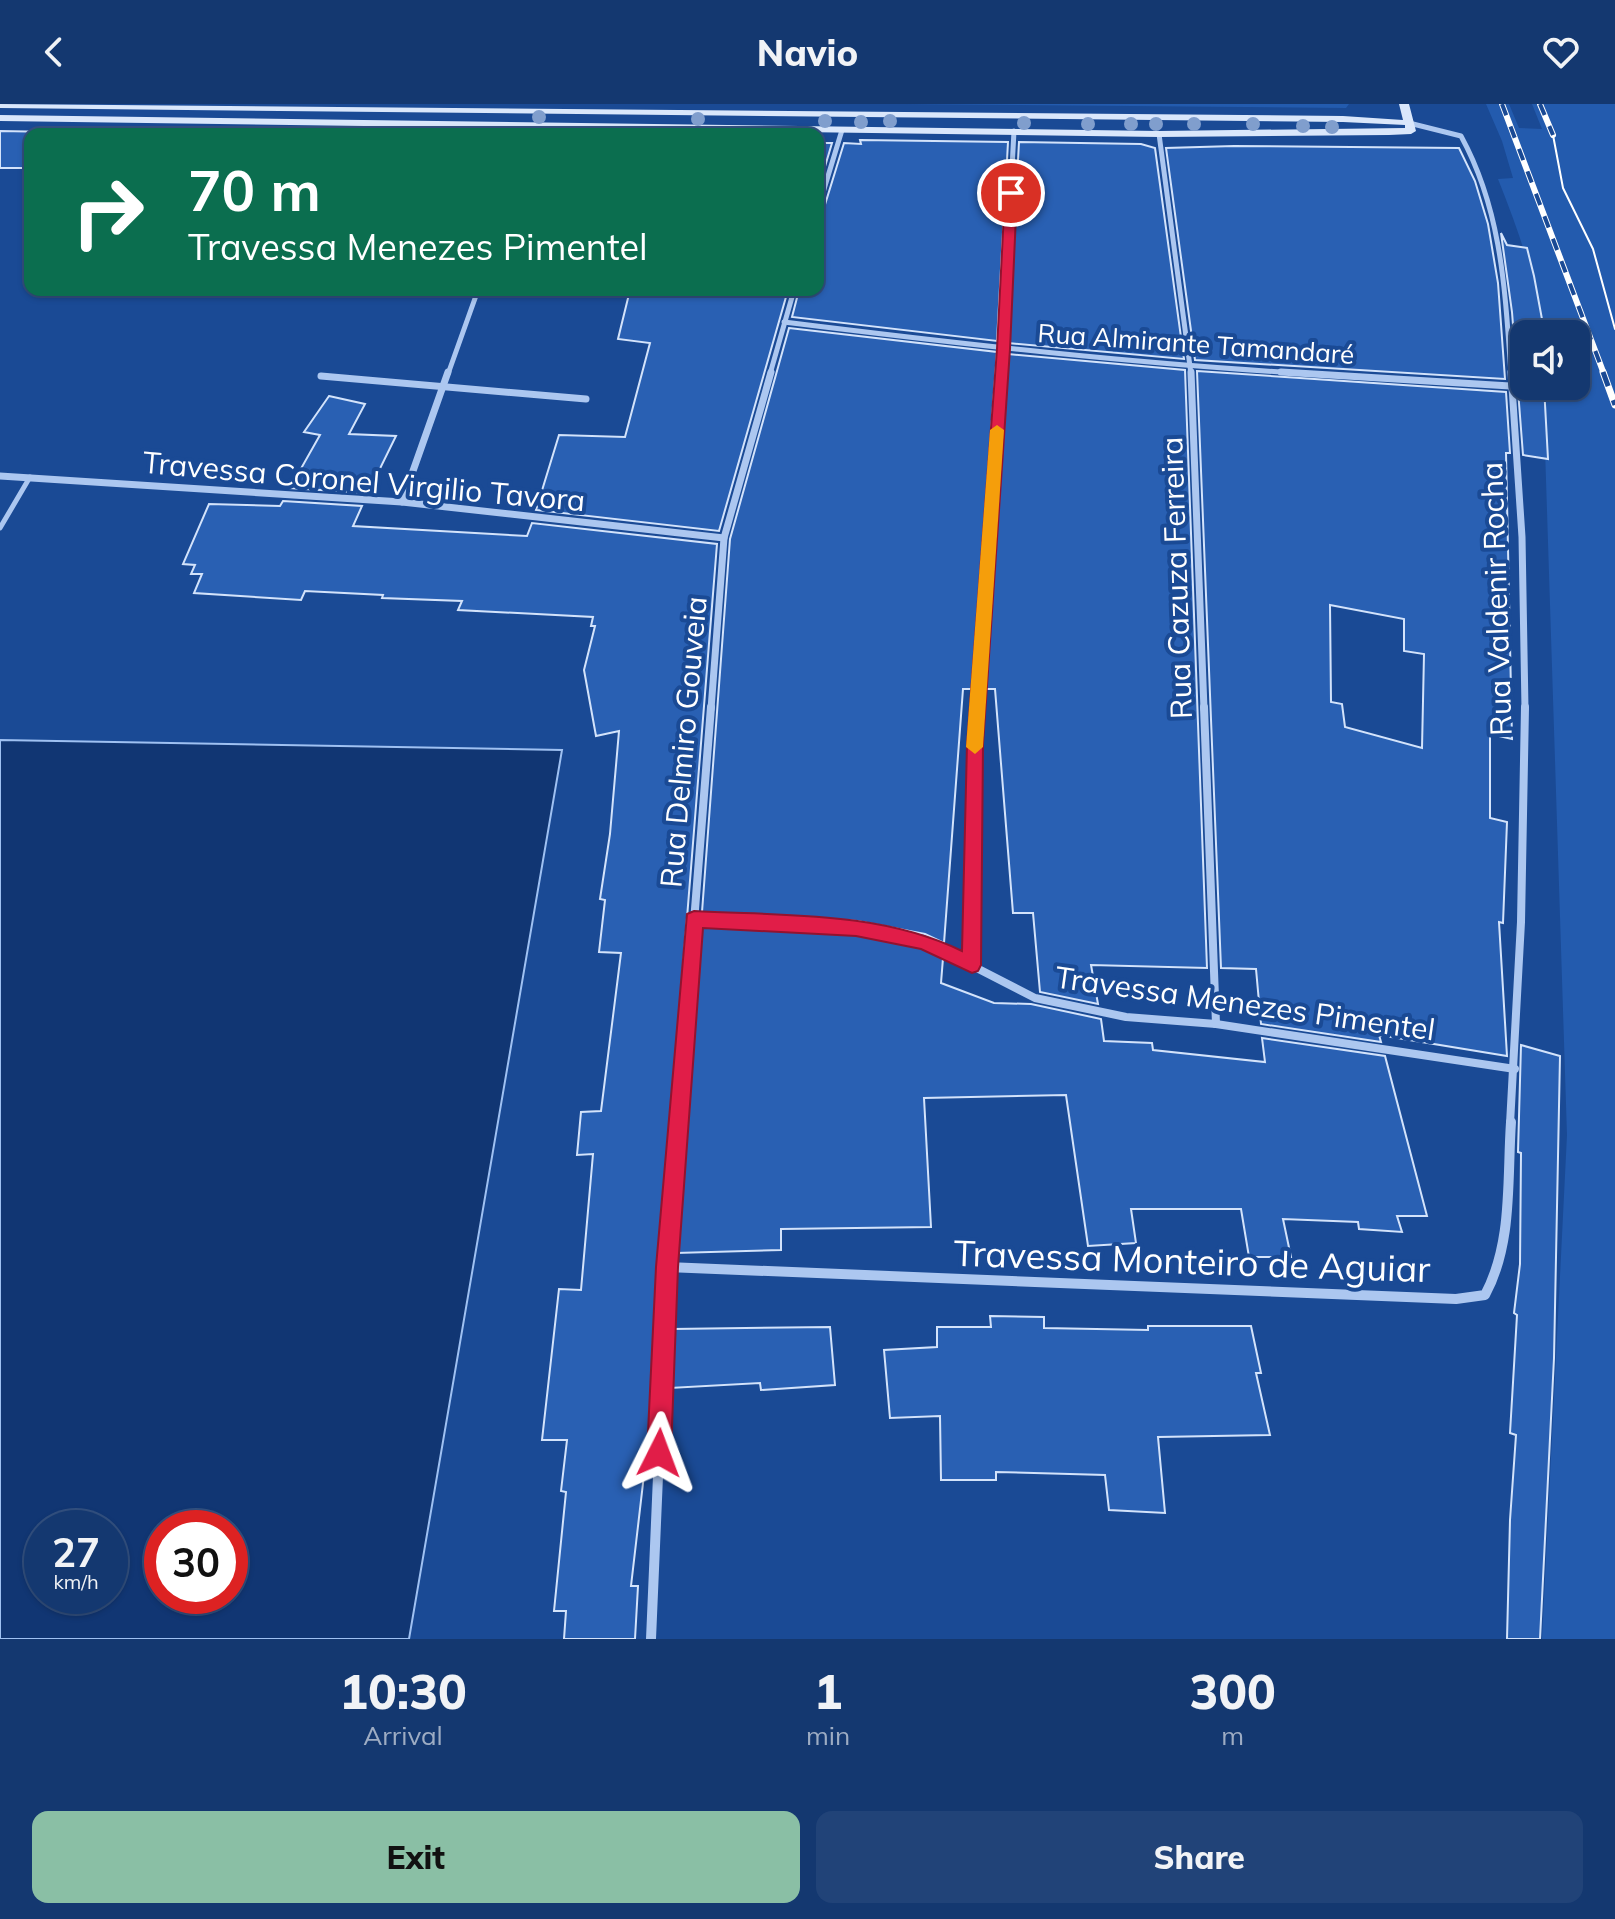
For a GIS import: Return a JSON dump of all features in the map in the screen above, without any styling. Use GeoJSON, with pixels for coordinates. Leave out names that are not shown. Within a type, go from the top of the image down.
{"type":"FeatureCollection","features":[{"type":"Feature","properties":{"kind":"street"},"geometry":{"type":"LineString","coordinates":[[1404,104],[1410,127]]}},
{"type":"Feature","properties":{"kind":"street"},"geometry":{"type":"LineString","coordinates":[[0,105],[454,106],[1343,119],[1410,127]]}},
{"type":"Feature","properties":{"kind":"street"},"geometry":{"type":"LineString","coordinates":[[241,122],[250,107]]}},
{"type":"Feature","properties":{"kind":"street"},"geometry":{"type":"LineString","coordinates":[[931,115],[933,130]]}},
{"type":"Feature","properties":{"kind":"street"},"geometry":{"type":"LineString","coordinates":[[0,118],[692,128]]}},
{"type":"Feature","properties":{"kind":"street"},"geometry":{"type":"LineString","coordinates":[[824,130],[1159,134],[1410,127]]}},
{"type":"Feature","properties":{"kind":"street","name":"Rua Valdenir Rocha"},"geometry":{"type":"LineString","coordinates":[[1410,127],[1461,136],[1484,180],[1499,235],[1510,386]]}},
{"type":"Feature","properties":{"kind":"street"},"geometry":{"type":"LineString","coordinates":[[824,189],[842,130]]}},
{"type":"Feature","properties":{"kind":"street"},"geometry":{"type":"LineString","coordinates":[[972,965],[975,744],[1003,349],[1014,131]]}},
{"type":"Feature","properties":{"kind":"street","name":"Rua Cazuza Ferreira"},"geometry":{"type":"LineString","coordinates":[[1159,134],[1191,367],[1216,1024]]}},
{"type":"Feature","properties":{"kind":"street"},"geometry":{"type":"LineString","coordinates":[[402,502],[476,296]]}},
{"type":"Feature","properties":{"kind":"street","name":"Rua Delmiro Gouveia"},"geometry":{"type":"LineString","coordinates":[[651,1639],[667,1267],[724,538],[792,296]]}},
{"type":"Feature","properties":{"kind":"street","name":"Rua Almirante Tamandaré"},"geometry":{"type":"LineString","coordinates":[[784,322],[1003,349],[1191,367],[1510,386]]}},
{"type":"Feature","properties":{"kind":"street"},"geometry":{"type":"LineString","coordinates":[[321,376],[586,399]]}},
{"type":"Feature","properties":{"kind":"street","name":"Rua Valdenir Rocha"},"geometry":{"type":"LineString","coordinates":[[1511,400],[1523,573],[1523,780],[1515,1069]]}},
{"type":"Feature","properties":{"kind":"street","name":"Travessa Coronel Virgilio Tavora"},"geometry":{"type":"LineString","coordinates":[[0,476],[402,502],[724,538]]}},
{"type":"Feature","properties":{"kind":"street","name":"Travessa Menezes Pimentel"},"geometry":{"type":"LineString","coordinates":[[694,919],[856,928],[924,941],[1035,998],[1126,1017],[1216,1024],[1515,1069]]}},
{"type":"Feature","properties":{"kind":"street","name":"Travessa Monteiro de Aguiar"},"geometry":{"type":"LineString","coordinates":[[667,1267],[1456,1299],[1485,1295],[1493,1283],[1501,1251],[1515,1069]]}},
{"type":"Feature","properties":{"kind":"lane"},"geometry":{"type":"LineString","coordinates":[[0,528],[30,477]]}},
{"type":"Feature","properties":{"kind":"shaded area"},"geometry":{"type":"Polygon","coordinates":[[[905,104],[1349,104],[1346,108],[905,104]]]}},
{"type":"Feature","properties":{"kind":"shaded area"},"geometry":{"type":"Polygon","coordinates":[[[1486,104],[1509,104],[1519,128],[1542,129],[1532,104],[1615,104],[1615,1639],[1542,1639],[1567,1135],[1543,400],[1590,400],[1590,320],[1539,320],[1531,274],[1498,179],[1513,178],[1486,104]]]}},
{"type":"Feature","properties":{"kind":"shaded area"},"geometry":{"type":"Polygon","coordinates":[[[0,740],[562,750],[409,1639],[0,1639],[0,740]]]}},
{"type":"Feature","properties":{"kind":"building"},"geometry":{"type":"Polygon","coordinates":[[[0,131],[24,131],[24,168],[0,168],[0,131]]]}},
{"type":"Feature","properties":{"kind":"building"},"geometry":{"type":"Polygon","coordinates":[[[860,140],[1008,142],[997,341],[792,317],[797,296],[824,296],[824,208],[844,143],[861,144],[860,140]]]}},
{"type":"Feature","properties":{"kind":"building"},"geometry":{"type":"Polygon","coordinates":[[[1019,142],[1141,144],[1155,148],[1184,359],[1008,343],[1019,142]]]}},
{"type":"Feature","properties":{"kind":"building"},"geometry":{"type":"Polygon","coordinates":[[[824,143],[832,143],[824,170],[824,143]]]}},
{"type":"Feature","properties":{"kind":"building"},"geometry":{"type":"Polygon","coordinates":[[[1166,148],[1459,148],[1475,181],[1488,224],[1498,283],[1505,379],[1195,360],[1166,148]]]}},
{"type":"Feature","properties":{"kind":"building"},"geometry":{"type":"Polygon","coordinates":[[[1501,233],[1507,245],[1527,248],[1542,320],[1513,320],[1501,233]]]}},
{"type":"Feature","properties":{"kind":"building"},"geometry":{"type":"Polygon","coordinates":[[[629,296],[786,296],[719,531],[536,510],[559,435],[625,437],[650,343],[618,339],[629,296]]]}},
{"type":"Feature","properties":{"kind":"building"},"geometry":{"type":"Polygon","coordinates":[[[789,328],[997,352],[972,689],[963,689],[944,943],[925,934],[857,921],[702,912],[730,539],[789,328]]]}},
{"type":"Feature","properties":{"kind":"building"},"geometry":{"type":"Polygon","coordinates":[[[1008,354],[1185,370],[1207,968],[1091,965],[1098,1004],[1040,992],[1033,913],[1013,913],[995,689],[985,689],[1008,354]]]}},
{"type":"Feature","properties":{"kind":"building"},"geometry":{"type":"Polygon","coordinates":[[[1197,371],[1506,392],[1510,453],[1506,453],[1512,739],[1490,734],[1490,818],[1507,822],[1503,923],[1499,922],[1507,1056],[1379,1035],[1381,1042],[1261,1024],[1256,969],[1221,968],[1197,371]],[[1330,605],[1331,702],[1342,704],[1345,727],[1422,748],[1424,654],[1404,651],[1404,619],[1330,605]]]}},
{"type":"Feature","properties":{"kind":"building"},"geometry":{"type":"Polygon","coordinates":[[[329,396],[365,404],[349,434],[396,436],[368,493],[290,488],[320,435],[304,432],[329,396]]]}},
{"type":"Feature","properties":{"kind":"building"},"geometry":{"type":"Polygon","coordinates":[[[1519,400],[1545,400],[1548,459],[1523,455],[1519,400]]]}},
{"type":"Feature","properties":{"kind":"building"},"geometry":{"type":"Polygon","coordinates":[[[283,501],[362,506],[353,526],[527,536],[532,523],[717,544],[659,1267],[654,1389],[631,1586],[638,1586],[635,1639],[564,1639],[566,1611],[554,1611],[566,1492],[561,1491],[567,1440],[542,1440],[559,1289],[581,1290],[593,1154],[577,1155],[581,1112],[601,1111],[621,953],[599,952],[605,900],[600,899],[610,834],[619,731],[596,736],[584,670],[595,626],[591,626],[593,617],[458,610],[462,601],[382,598],[383,595],[305,591],[301,600],[194,593],[202,574],[191,574],[195,565],[183,564],[209,504],[280,506],[283,501]]]}},
{"type":"Feature","properties":{"kind":"building"},"geometry":{"type":"Polygon","coordinates":[[[701,926],[855,935],[922,948],[943,958],[941,983],[994,1003],[1031,1004],[1101,1019],[1104,1041],[1152,1043],[1153,1050],[1265,1062],[1262,1038],[1385,1056],[1427,1216],[1397,1216],[1402,1232],[1359,1229],[1358,1222],[1283,1219],[1291,1257],[1249,1257],[1241,1209],[1131,1209],[1136,1243],[1088,1246],[1066,1095],[924,1098],[931,1227],[781,1229],[781,1250],[676,1253],[701,926]]]}},
{"type":"Feature","properties":{"kind":"building"},"geometry":{"type":"Polygon","coordinates":[[[1521,1045],[1560,1056],[1554,1358],[1540,1639],[1507,1639],[1516,1435],[1510,1433],[1517,1315],[1514,1313],[1520,1264],[1521,1153],[1518,1152],[1521,1045]]]}},
{"type":"Feature","properties":{"kind":"building"},"geometry":{"type":"Polygon","coordinates":[[[990,1316],[1044,1317],[1044,1328],[1148,1330],[1148,1326],[1251,1326],[1261,1373],[1256,1373],[1270,1435],[1158,1437],[1165,1513],[1109,1510],[1105,1475],[996,1472],[996,1480],[941,1480],[940,1416],[890,1418],[884,1350],[937,1347],[937,1327],[991,1327],[990,1316]]]}},
{"type":"Feature","properties":{"kind":"building"},"geometry":{"type":"Polygon","coordinates":[[[830,1327],[835,1385],[761,1390],[760,1383],[670,1388],[672,1329],[830,1327]]]}},
{"type":"Feature","properties":{"kind":"tram line"},"geometry":{"type":"LineString","coordinates":[[1553,135],[1563,188],[1593,249],[1615,329]]}},
{"type":"Feature","properties":{"kind":"railway"},"geometry":{"type":"LineString","coordinates":[[1502,104],[1604,374]]}},
{"type":"Feature","properties":{"kind":"railway"},"geometry":{"type":"LineString","coordinates":[[1540,104],[1553,135]]}},
{"type":"Feature","properties":{"kind":"railway"},"geometry":{"type":"LineString","coordinates":[[1603,372],[1615,405]]}},
{"type":"Feature","properties":{"kind":"slow traffic"},"geometry":{"type":"LineString","coordinates":[[975,747],[997,430]]}},
{"type":"Feature","properties":{"kind":"route"},"geometry":{"type":"LineString","coordinates":[[659,1453],[667,1267],[694,919],[856,928],[924,941],[972,965],[975,744],[1011,193]]}}]}
